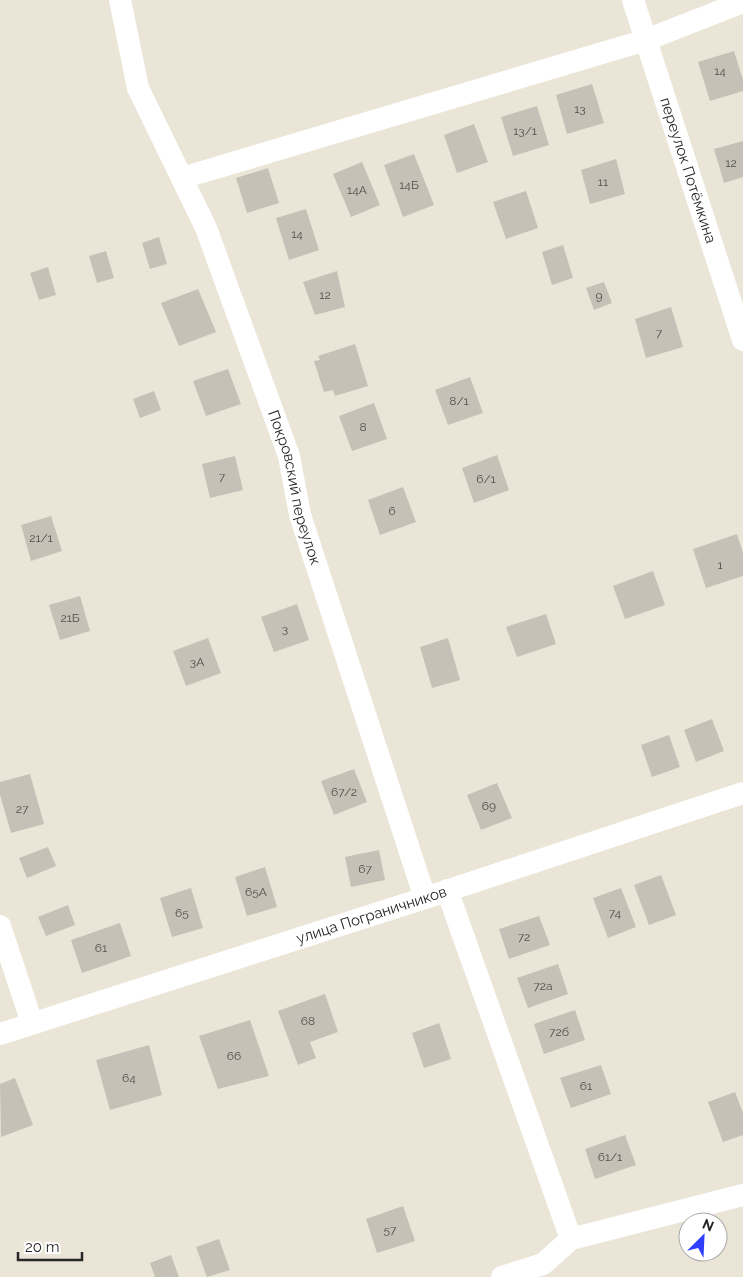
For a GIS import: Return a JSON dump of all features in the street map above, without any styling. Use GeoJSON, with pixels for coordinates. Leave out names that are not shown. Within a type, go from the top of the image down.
{"type":"FeatureCollection","features":[{"type":"Feature","properties":{"kind":"street","name":"Покровский переулок"},"geometry":{"type":"LineString","coordinates":[[120,0],[138,88],[206,228],[289,456],[300,515],[425,898]]}},
{"type":"Feature","properties":{"kind":"street","name":"переулок Потёмкина"},"geometry":{"type":"LineString","coordinates":[[633,0],[743,340]]}},
{"type":"Feature","properties":{"kind":"street"},"geometry":{"type":"LineString","coordinates":[[182,178],[646,40],[743,2]]}},
{"type":"Feature","properties":{"kind":"street","name":"улица Пограничников"},"geometry":{"type":"LineString","coordinates":[[0,1034],[425,898],[743,792]]}},
{"type":"Feature","properties":{"kind":"street"},"geometry":{"type":"LineString","coordinates":[[447,890],[571,1239]]}},
{"type":"Feature","properties":{"kind":"street"},"geometry":{"type":"LineString","coordinates":[[0,926],[32,1024]]}},
{"type":"Feature","properties":{"kind":"street"},"geometry":{"type":"LineString","coordinates":[[502,1277],[543,1264],[571,1239],[743,1195]]}},
{"type":"Feature","properties":{"kind":"building"},"geometry":{"type":"Polygon","coordinates":[[[734,51],[743,80],[743,91],[710,101],[698,62],[734,51]]]}},
{"type":"Feature","properties":{"kind":"building"},"geometry":{"type":"Polygon","coordinates":[[[592,84],[604,123],[567,134],[556,95],[592,84]]]}},
{"type":"Feature","properties":{"kind":"building"},"geometry":{"type":"Polygon","coordinates":[[[537,106],[549,145],[513,156],[501,117],[537,106]]]}},
{"type":"Feature","properties":{"kind":"building"},"geometry":{"type":"Polygon","coordinates":[[[474,124],[488,162],[457,173],[444,135],[474,124]]]}},
{"type":"Feature","properties":{"kind":"building"},"geometry":{"type":"Polygon","coordinates":[[[743,141],[743,177],[724,183],[714,149],[743,141]]]}},
{"type":"Feature","properties":{"kind":"building"},"geometry":{"type":"Polygon","coordinates":[[[414,154],[434,205],[403,217],[384,165],[414,154]]]}},
{"type":"Feature","properties":{"kind":"building"},"geometry":{"type":"Polygon","coordinates":[[[616,159],[625,194],[590,204],[581,170],[616,159]]]}},
{"type":"Feature","properties":{"kind":"building"},"geometry":{"type":"Polygon","coordinates":[[[362,162],[380,205],[351,217],[333,174],[362,162]]]}},
{"type":"Feature","properties":{"kind":"building"},"geometry":{"type":"Polygon","coordinates":[[[268,168],[279,203],[247,213],[236,178],[268,168]]]}},
{"type":"Feature","properties":{"kind":"building"},"geometry":{"type":"Polygon","coordinates":[[[526,191],[538,228],[506,239],[493,202],[526,191]]]}},
{"type":"Feature","properties":{"kind":"building"},"geometry":{"type":"Polygon","coordinates":[[[306,209],[319,250],[289,260],[276,218],[306,209]]]}},
{"type":"Feature","properties":{"kind":"building"},"geometry":{"type":"Polygon","coordinates":[[[159,237],[167,264],[150,269],[142,243],[159,237]]]}},
{"type":"Feature","properties":{"kind":"building"},"geometry":{"type":"Polygon","coordinates":[[[563,245],[573,278],[552,285],[542,252],[563,245]]]}},
{"type":"Feature","properties":{"kind":"building"},"geometry":{"type":"Polygon","coordinates":[[[106,251],[114,278],[97,283],[89,256],[106,251]]]}},
{"type":"Feature","properties":{"kind":"building"},"geometry":{"type":"Polygon","coordinates":[[[48,267],[56,295],[39,300],[30,273],[48,267]]]}},
{"type":"Feature","properties":{"kind":"building"},"geometry":{"type":"Polygon","coordinates":[[[337,271],[345,307],[315,315],[303,282],[337,271]]]}},
{"type":"Feature","properties":{"kind":"building"},"geometry":{"type":"Polygon","coordinates":[[[604,282],[612,303],[594,310],[586,288],[604,282]]]}},
{"type":"Feature","properties":{"kind":"building"},"geometry":{"type":"Polygon","coordinates":[[[198,289],[216,332],[179,346],[161,303],[198,289]]]}},
{"type":"Feature","properties":{"kind":"building"},"geometry":{"type":"Polygon","coordinates":[[[671,307],[683,347],[646,358],[635,319],[671,307]]]}},
{"type":"Feature","properties":{"kind":"building"},"geometry":{"type":"Polygon","coordinates":[[[355,344],[368,386],[335,396],[333,390],[324,392],[314,361],[320,360],[318,356],[355,344]]]}},
{"type":"Feature","properties":{"kind":"building"},"geometry":{"type":"Polygon","coordinates":[[[228,369],[241,404],[206,416],[193,381],[228,369]]]}},
{"type":"Feature","properties":{"kind":"building"},"geometry":{"type":"Polygon","coordinates":[[[470,377],[483,413],[448,425],[435,390],[470,377]]]}},
{"type":"Feature","properties":{"kind":"building"},"geometry":{"type":"Polygon","coordinates":[[[154,391],[161,410],[140,418],[133,399],[154,391]]]}},
{"type":"Feature","properties":{"kind":"building"},"geometry":{"type":"Polygon","coordinates":[[[374,403],[387,439],[352,451],[339,416],[374,403]]]}},
{"type":"Feature","properties":{"kind":"building"},"geometry":{"type":"Polygon","coordinates":[[[497,455],[509,490],[474,503],[462,468],[497,455]]]}},
{"type":"Feature","properties":{"kind":"building"},"geometry":{"type":"Polygon","coordinates":[[[235,456],[243,490],[210,498],[202,464],[235,456]]]}},
{"type":"Feature","properties":{"kind":"building"},"geometry":{"type":"Polygon","coordinates":[[[403,487],[416,522],[380,535],[368,500],[403,487]]]}},
{"type":"Feature","properties":{"kind":"building"},"geometry":{"type":"Polygon","coordinates":[[[51,516],[62,551],[31,561],[21,525],[51,516]]]}},
{"type":"Feature","properties":{"kind":"building"},"geometry":{"type":"Polygon","coordinates":[[[737,534],[743,553],[743,576],[706,588],[693,549],[737,534]]]}},
{"type":"Feature","properties":{"kind":"building"},"geometry":{"type":"Polygon","coordinates":[[[653,571],[665,605],[625,619],[613,586],[653,571]]]}},
{"type":"Feature","properties":{"kind":"building"},"geometry":{"type":"Polygon","coordinates":[[[80,596],[90,631],[60,640],[49,605],[80,596]]]}},
{"type":"Feature","properties":{"kind":"building"},"geometry":{"type":"Polygon","coordinates":[[[297,604],[309,640],[274,652],[261,617],[297,604]]]}},
{"type":"Feature","properties":{"kind":"building"},"geometry":{"type":"Polygon","coordinates":[[[546,614],[556,644],[517,657],[506,627],[546,614]]]}},
{"type":"Feature","properties":{"kind":"building"},"geometry":{"type":"Polygon","coordinates":[[[208,638],[221,673],[186,686],[173,651],[208,638]]]}},
{"type":"Feature","properties":{"kind":"building"},"geometry":{"type":"Polygon","coordinates":[[[448,638],[460,680],[432,688],[420,647],[448,638]]]}},
{"type":"Feature","properties":{"kind":"building"},"geometry":{"type":"Polygon","coordinates":[[[712,719],[724,751],[696,762],[684,730],[712,719]]]}},
{"type":"Feature","properties":{"kind":"building"},"geometry":{"type":"Polygon","coordinates":[[[669,735],[680,767],[652,777],[641,745],[669,735]]]}},
{"type":"Feature","properties":{"kind":"building"},"geometry":{"type":"Polygon","coordinates":[[[354,769],[367,802],[334,815],[321,781],[354,769]]]}},
{"type":"Feature","properties":{"kind":"building"},"geometry":{"type":"Polygon","coordinates":[[[30,774],[44,824],[11,833],[0,795],[0,782],[30,774]]]}},
{"type":"Feature","properties":{"kind":"building"},"geometry":{"type":"Polygon","coordinates":[[[497,783],[512,818],[481,830],[467,795],[497,783]]]}},
{"type":"Feature","properties":{"kind":"building"},"geometry":{"type":"Polygon","coordinates":[[[48,847],[56,866],[27,878],[19,858],[48,847]]]}},
{"type":"Feature","properties":{"kind":"building"},"geometry":{"type":"Polygon","coordinates":[[[379,850],[385,880],[351,887],[345,857],[379,850]]]}},
{"type":"Feature","properties":{"kind":"building"},"geometry":{"type":"Polygon","coordinates":[[[265,867],[277,907],[247,916],[235,877],[265,867]]]}},
{"type":"Feature","properties":{"kind":"building"},"geometry":{"type":"Polygon","coordinates":[[[661,875],[676,915],[649,925],[634,885],[661,875]]]}},
{"type":"Feature","properties":{"kind":"building"},"geometry":{"type":"Polygon","coordinates":[[[191,888],[203,928],[172,937],[160,898],[191,888]]]}},
{"type":"Feature","properties":{"kind":"building"},"geometry":{"type":"Polygon","coordinates":[[[621,888],[636,927],[608,938],[593,898],[621,888]]]}},
{"type":"Feature","properties":{"kind":"building"},"geometry":{"type":"Polygon","coordinates":[[[68,905],[75,925],[46,936],[38,917],[68,905]]]}},
{"type":"Feature","properties":{"kind":"building"},"geometry":{"type":"Polygon","coordinates":[[[539,916],[550,945],[509,959],[499,929],[539,916]]]}},
{"type":"Feature","properties":{"kind":"building"},"geometry":{"type":"Polygon","coordinates":[[[120,923],[131,956],[82,973],[71,940],[120,923]]]}},
{"type":"Feature","properties":{"kind":"building"},"geometry":{"type":"Polygon","coordinates":[[[558,964],[568,994],[528,1008],[517,978],[558,964]]]}},
{"type":"Feature","properties":{"kind":"building"},"geometry":{"type":"Polygon","coordinates":[[[325,994],[338,1032],[310,1042],[316,1058],[298,1065],[278,1011],[325,994]]]}},
{"type":"Feature","properties":{"kind":"building"},"geometry":{"type":"Polygon","coordinates":[[[575,1010],[585,1040],[544,1054],[534,1024],[575,1010]]]}},
{"type":"Feature","properties":{"kind":"building"},"geometry":{"type":"Polygon","coordinates":[[[250,1020],[269,1076],[218,1089],[199,1036],[250,1020]]]}},
{"type":"Feature","properties":{"kind":"building"},"geometry":{"type":"Polygon","coordinates":[[[439,1023],[451,1059],[424,1068],[412,1033],[439,1023]]]}},
{"type":"Feature","properties":{"kind":"building"},"geometry":{"type":"Polygon","coordinates":[[[149,1045],[162,1095],[110,1110],[96,1060],[149,1045]]]}},
{"type":"Feature","properties":{"kind":"building"},"geometry":{"type":"Polygon","coordinates":[[[601,1065],[611,1094],[571,1108],[560,1078],[601,1065]]]}},
{"type":"Feature","properties":{"kind":"building"},"geometry":{"type":"Polygon","coordinates":[[[15,1078],[33,1125],[1,1137],[0,1084],[15,1078]]]}},
{"type":"Feature","properties":{"kind":"building"},"geometry":{"type":"Polygon","coordinates":[[[735,1092],[743,1113],[743,1135],[723,1142],[708,1102],[735,1092]]]}},
{"type":"Feature","properties":{"kind":"building"},"geometry":{"type":"Polygon","coordinates":[[[625,1135],[636,1165],[595,1179],[585,1149],[625,1135]]]}},
{"type":"Feature","properties":{"kind":"building"},"geometry":{"type":"Polygon","coordinates":[[[403,1206],[415,1241],[377,1253],[366,1219],[403,1206]]]}},
{"type":"Feature","properties":{"kind":"building"},"geometry":{"type":"Polygon","coordinates":[[[219,1239],[230,1270],[207,1277],[196,1247],[219,1239]]]}},
{"type":"Feature","properties":{"kind":"building"},"geometry":{"type":"Polygon","coordinates":[[[171,1255],[179,1277],[155,1277],[150,1263],[171,1255]]]}}]}
